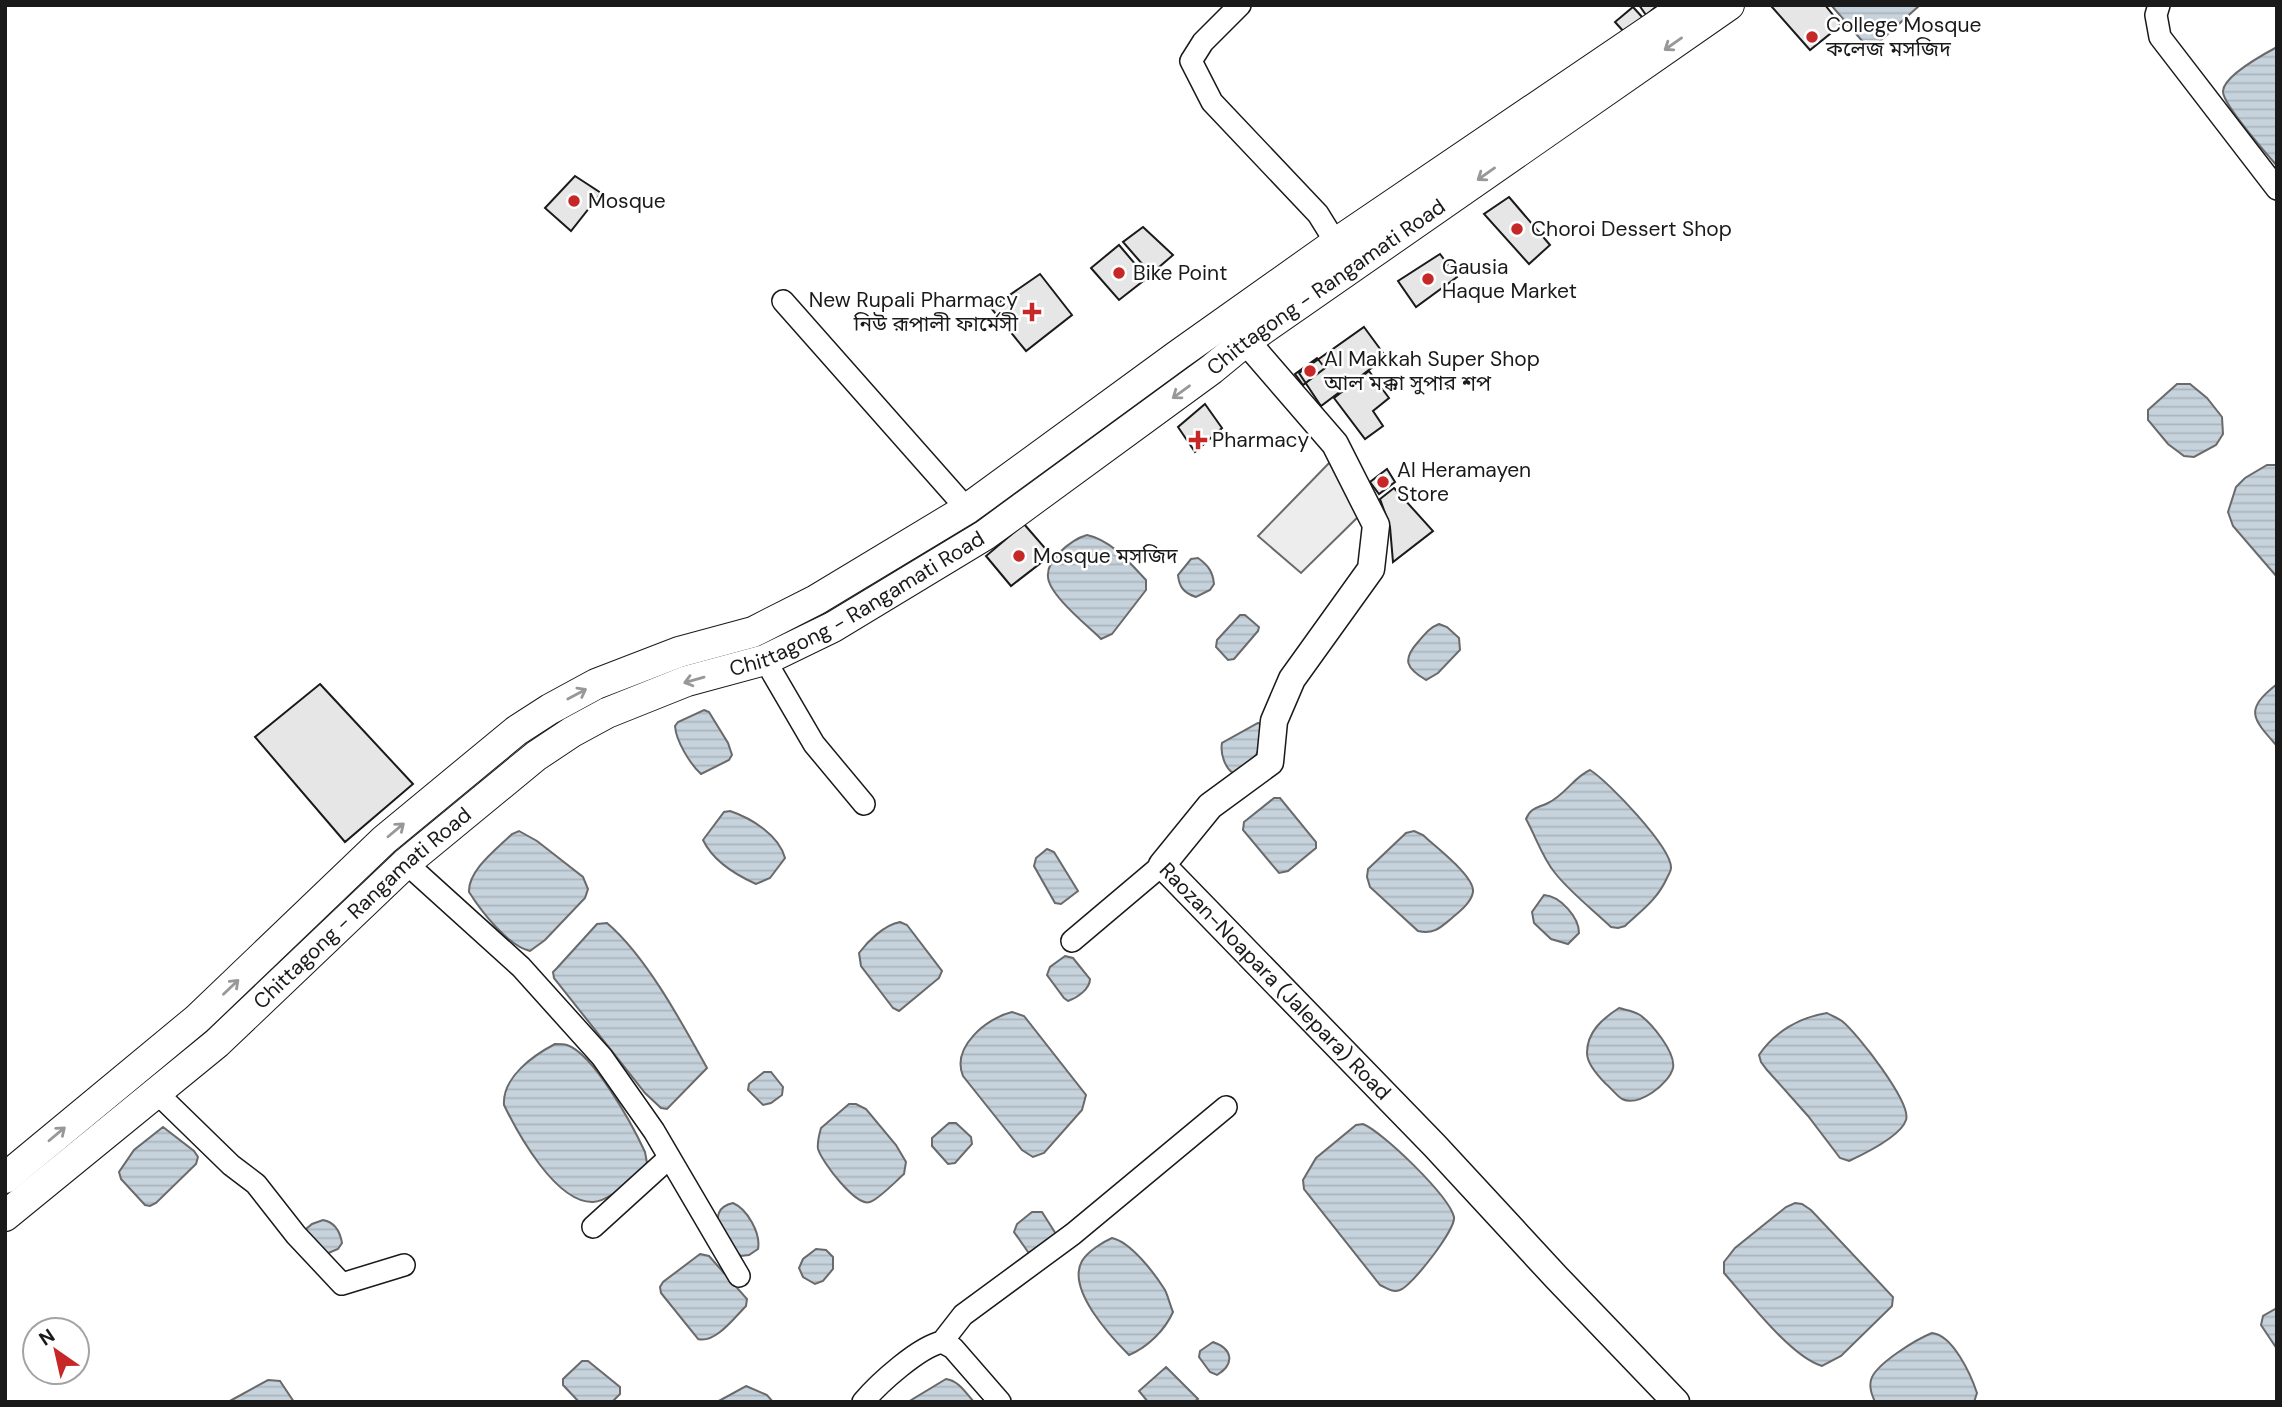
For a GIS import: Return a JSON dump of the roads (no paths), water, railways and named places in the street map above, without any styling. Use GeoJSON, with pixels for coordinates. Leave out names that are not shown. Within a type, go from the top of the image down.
{"type":"FeatureCollection","features":[{"type":"Feature","properties":{"kind":"highway","name":"Chittagong - Rangamati Road"},"geometry":{"type":"LineString","coordinates":[[5,1216],[217,1042],[406,863],[527,762],[607,713],[687,681],[765,660],[833,627],[985,535],[1212,369],[1237,330],[1336,243],[1688,5]]}},
{"type":"Feature","properties":{"kind":"highway","name":"Chittagong - Rangamati Road"},"geometry":{"type":"LineString","coordinates":[[5,1178],[197,1019],[384,840],[516,730],[596,684],[679,652],[753,632],[816,600],[967,509],[1729,5]]}},
{"type":"Feature","properties":{"kind":"main road","name":"Raozan-Noapara (Jalepara) Road"},"geometry":{"type":"LineString","coordinates":[[1237,330],[1335,444],[1376,525],[1371,569],[1292,679],[1274,721],[1270,762],[1210,806],[1162,865],[1435,1146],[1676,1402]]}},
{"type":"Feature","properties":{"kind":"street"},"geometry":{"type":"LineString","coordinates":[[1240,5],[1203,42],[1191,61],[1212,102],[1318,214],[1336,243]]}},
{"type":"Feature","properties":{"kind":"street"},"geometry":{"type":"LineString","coordinates":[[2158,5],[2156,15],[2160,37],[2277,189]]}},
{"type":"Feature","properties":{"kind":"street"},"geometry":{"type":"LineString","coordinates":[[783,301],[967,509]]}},
{"type":"Feature","properties":{"kind":"street"},"geometry":{"type":"LineString","coordinates":[[765,660],[814,744],[864,804]]}},
{"type":"Feature","properties":{"kind":"street"},"geometry":{"type":"LineString","coordinates":[[406,863],[521,967],[602,1056],[654,1131],[739,1276]]}},
{"type":"Feature","properties":{"kind":"street"},"geometry":{"type":"LineString","coordinates":[[1072,941],[1162,865]]}},
{"type":"Feature","properties":{"kind":"street"},"geometry":{"type":"LineString","coordinates":[[156,1092],[232,1165],[256,1184],[296,1235],[342,1284],[404,1265]]}},
{"type":"Feature","properties":{"kind":"street"},"geometry":{"type":"LineString","coordinates":[[863,1402],[873,1390],[929,1345],[942,1342],[963,1315],[1073,1234],[1226,1107]]}},
{"type":"Feature","properties":{"kind":"street"},"geometry":{"type":"LineString","coordinates":[[593,1227],[669,1158]]}},
{"type":"Feature","properties":{"kind":"street"},"geometry":{"type":"LineString","coordinates":[[942,1342],[953,1348],[1000,1402]]}},
{"type":"Feature","properties":{"kind":"place","name":"College Mosque কলেজ মসজিদ"},"geometry":{"type":"Point","coordinates":[1812,37]}},
{"type":"Feature","properties":{"kind":"place","name":"Mosque"},"geometry":{"type":"Point","coordinates":[574,201]}},
{"type":"Feature","properties":{"kind":"place","name":"Choroi Dessert Shop"},"geometry":{"type":"Point","coordinates":[1517,229]}},
{"type":"Feature","properties":{"kind":"place","name":"Bike Point"},"geometry":{"type":"Point","coordinates":[1119,273]}},
{"type":"Feature","properties":{"kind":"place","name":"Gausia Haque Market"},"geometry":{"type":"Point","coordinates":[1428,279]}},
{"type":"Feature","properties":{"kind":"place","name":"New Rupali Pharmacy নিউ রূপালী ফার্মেসী"},"geometry":{"type":"Point","coordinates":[1032,312]}},
{"type":"Feature","properties":{"kind":"place","name":"Al Makkah Super Shop আল মক্কা সুপার শপ"},"geometry":{"type":"Point","coordinates":[1310,371]}},
{"type":"Feature","properties":{"kind":"place","name":"Pharmacy"},"geometry":{"type":"Point","coordinates":[1198,440]}},
{"type":"Feature","properties":{"kind":"place","name":"Al Heramayen Store"},"geometry":{"type":"Point","coordinates":[1383,482]}},
{"type":"Feature","properties":{"kind":"place","name":"Mosque মসজিদ"},"geometry":{"type":"Point","coordinates":[1019,556]}}]}
